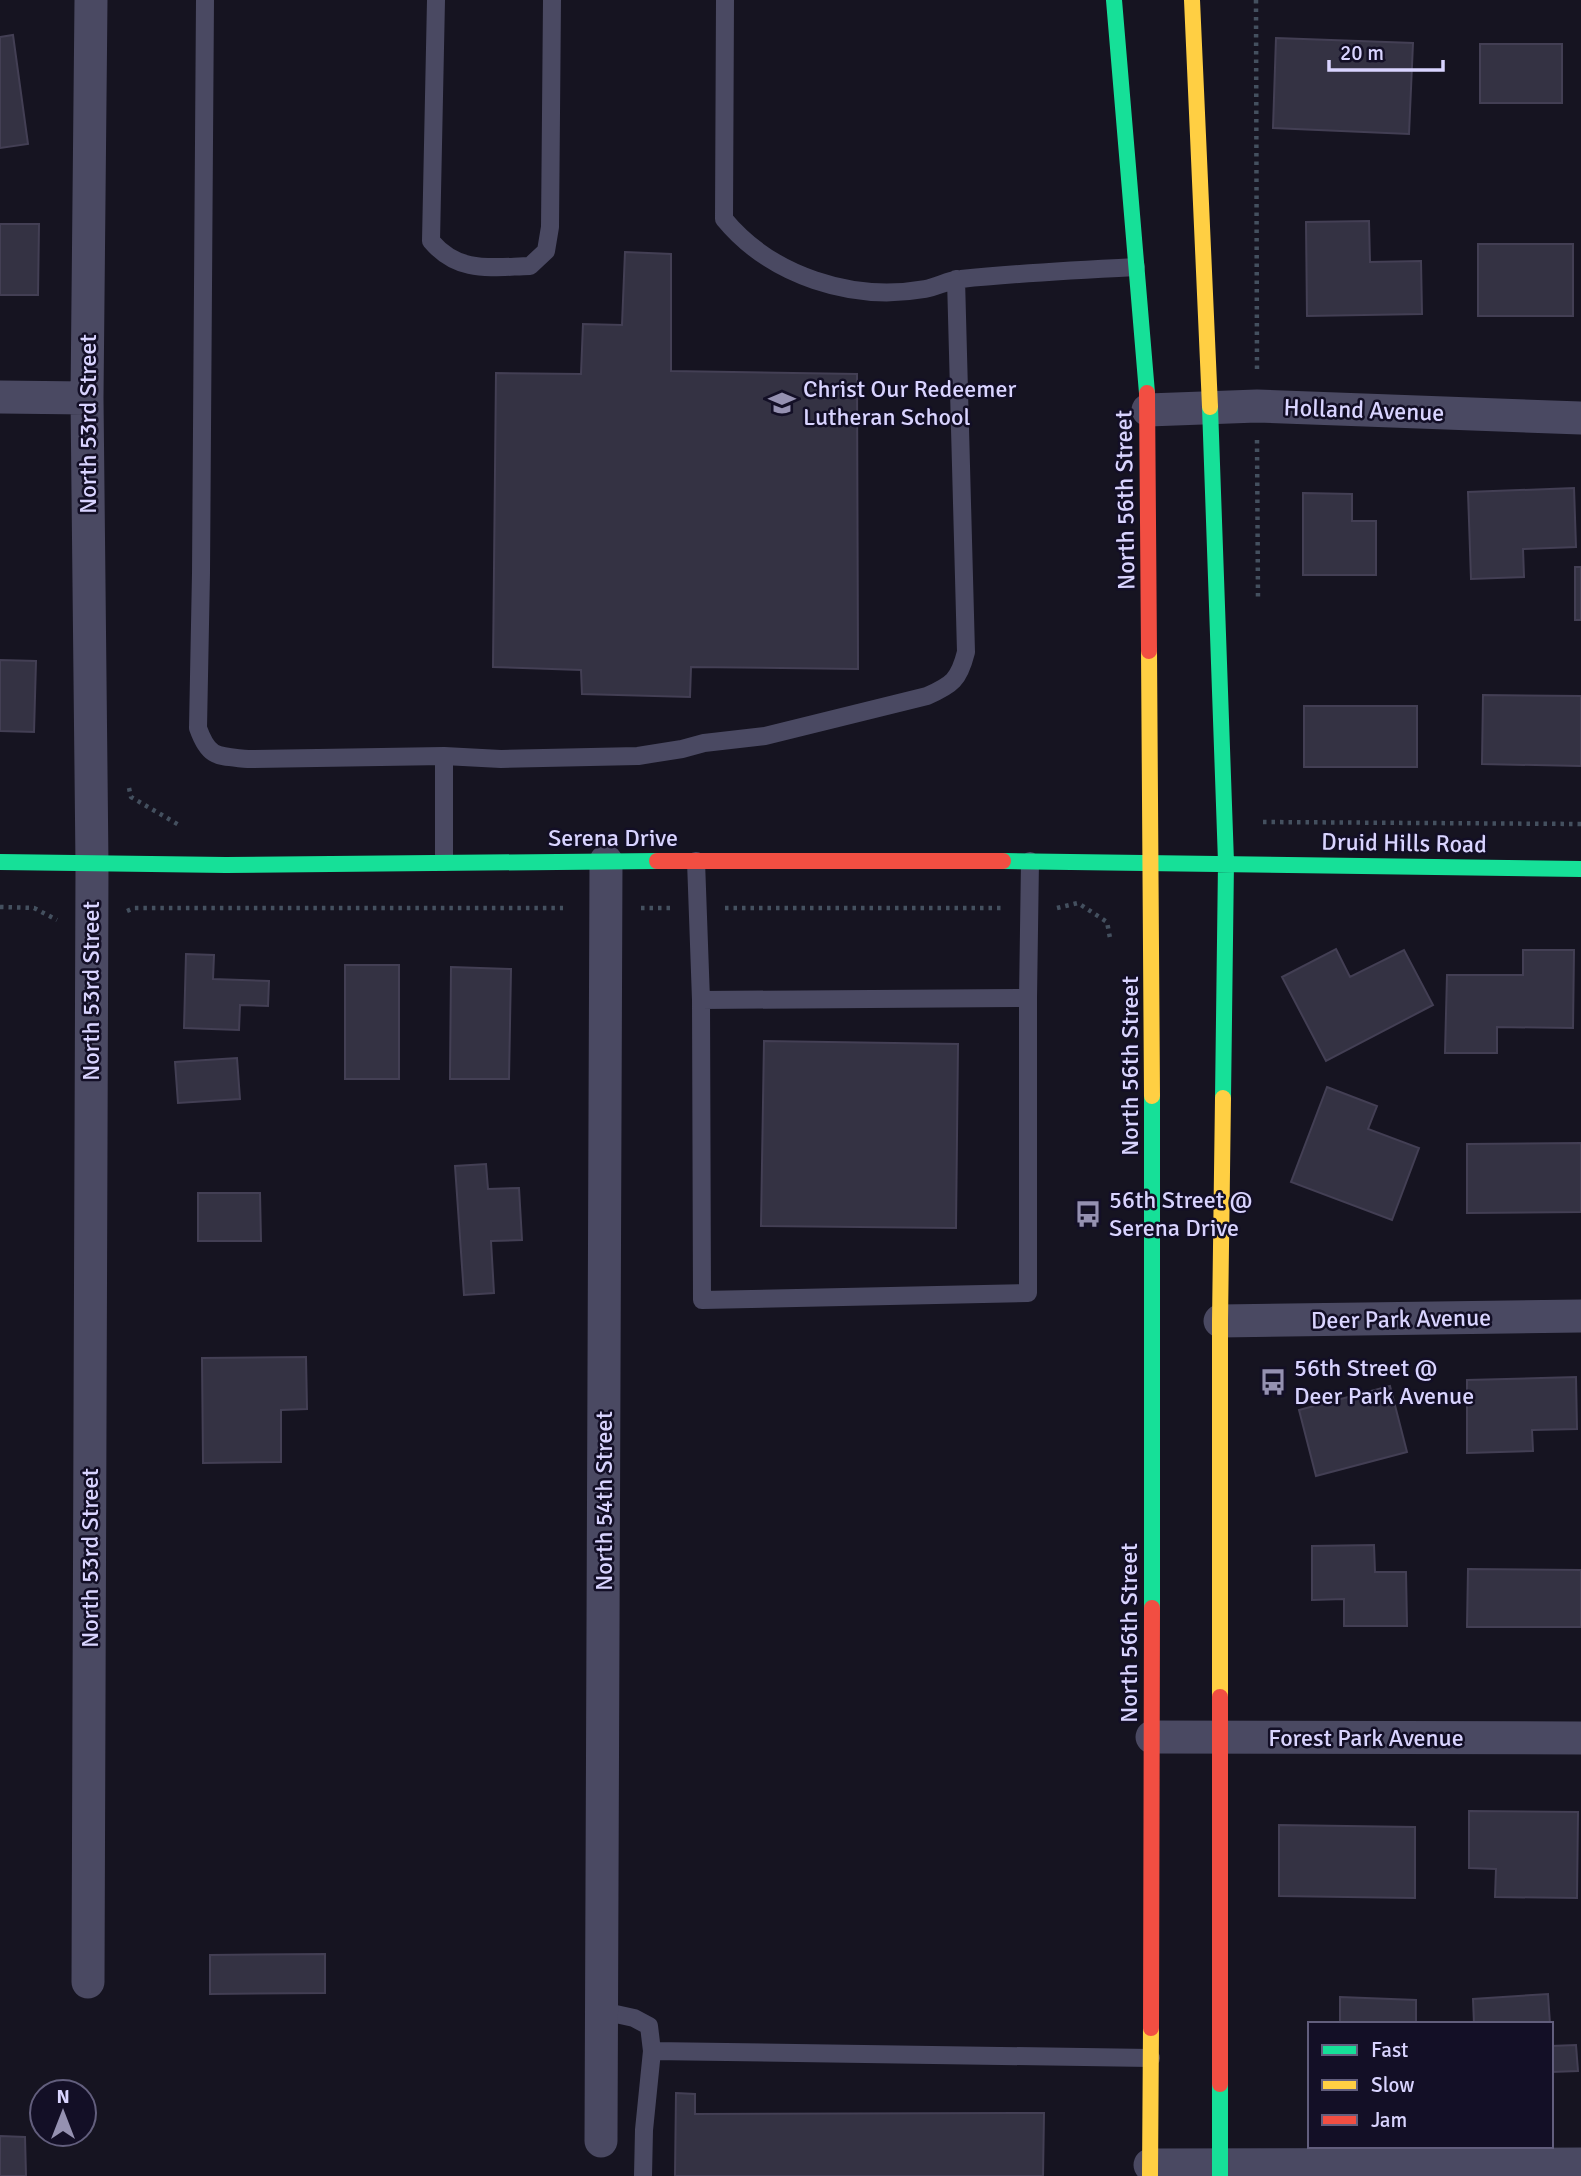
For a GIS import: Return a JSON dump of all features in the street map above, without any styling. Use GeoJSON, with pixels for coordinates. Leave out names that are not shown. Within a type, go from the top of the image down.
{"type":"FeatureCollection","features":[{"type":"Feature","properties":{"kind":"main road","name":"North 56th Street"},"geometry":{"type":"LineString","coordinates":[[1114,0],[1148,410],[1152,862],[1150,2171]]}},
{"type":"Feature","properties":{"kind":"main road"},"geometry":{"type":"LineString","coordinates":[[1192,0],[1226,862],[1220,1321],[1220,2170]]}},
{"type":"Feature","properties":{"kind":"main road","name":"Serena Drive"},"geometry":{"type":"LineString","coordinates":[[0,862],[92,865],[606,861],[1226,862]]}},
{"type":"Feature","properties":{"kind":"main road","name":"Druid Hills Road"},"geometry":{"type":"LineString","coordinates":[[1226,862],[1581,869]]}},
{"type":"Feature","properties":{"kind":"street","name":"North 53rd Street"},"geometry":{"type":"LineString","coordinates":[[88,1982],[92,865],[87,398],[91,0]]}},
{"type":"Feature","properties":{"kind":"street"},"geometry":{"type":"LineString","coordinates":[[0,397],[87,398]]}},
{"type":"Feature","properties":{"kind":"street","name":"Holland Avenue"},"geometry":{"type":"LineString","coordinates":[[1148,410],[1257,406],[1581,418]]}},
{"type":"Feature","properties":{"kind":"street","name":"North 54th Street"},"geometry":{"type":"LineString","coordinates":[[601,2141],[606,861]]}},
{"type":"Feature","properties":{"kind":"street","name":"Deer Park Avenue"},"geometry":{"type":"LineString","coordinates":[[1220,1321],[1581,1316]]}},
{"type":"Feature","properties":{"kind":"street","name":"Forest Park Avenue"},"geometry":{"type":"LineString","coordinates":[[1152,1737],[1581,1738]]}},
{"type":"Feature","properties":{"kind":"street"},"geometry":{"type":"LineString","coordinates":[[1150,2171],[1581,2164]]}},
{"type":"Feature","properties":{"kind":"lane"},"geometry":{"type":"LineString","coordinates":[[205,0],[202,559],[198,727],[204,746],[219,756],[248,759],[638,756],[682,750],[704,743],[765,736],[927,696],[949,686],[961,671],[966,652],[956,279]]}},
{"type":"Feature","properties":{"kind":"lane"},"geometry":{"type":"LineString","coordinates":[[436,0],[431,241],[444,256],[475,267],[530,266],[546,251],[550,227],[552,0]]}},
{"type":"Feature","properties":{"kind":"lane"},"geometry":{"type":"LineString","coordinates":[[725,0],[723,219],[748,246],[815,281],[856,292],[926,289],[956,279],[1045,271],[1136,267]]}},
{"type":"Feature","properties":{"kind":"lane"},"geometry":{"type":"LineString","coordinates":[[444,756],[444,862]]}},
{"type":"Feature","properties":{"kind":"lane"},"geometry":{"type":"LineString","coordinates":[[696,861],[701,1000],[702,1300],[1028,1293],[1030,862]]}},
{"type":"Feature","properties":{"kind":"lane"},"geometry":{"type":"LineString","coordinates":[[701,1000],[1028,998]]}},
{"type":"Feature","properties":{"kind":"lane"},"geometry":{"type":"LineString","coordinates":[[602,2011],[634,2018],[649,2026],[652,2051],[644,2130],[643,2176]]}},
{"type":"Feature","properties":{"kind":"lane"},"geometry":{"type":"LineString","coordinates":[[652,2051],[1151,2058]]}},
{"type":"Feature","properties":{"kind":"path"},"geometry":{"type":"LineString","coordinates":[[1256,0],[1258,600]]}},
{"type":"Feature","properties":{"kind":"path"},"geometry":{"type":"LineString","coordinates":[[1261,822],[1581,824]]}},
{"type":"Feature","properties":{"kind":"path"},"geometry":{"type":"LineString","coordinates":[[640,908],[1063,908],[1078,903],[1107,922],[1111,946]]}},
{"type":"Feature","properties":{"kind":"path"},"geometry":{"type":"LineString","coordinates":[[0,907],[34,908],[55,920],[92,922],[134,908],[563,908]]}},
{"type":"Feature","properties":{"kind":"building"},"geometry":{"type":"Polygon","coordinates":[[[13,35],[28,144],[0,148],[0,37],[13,35]]]}},
{"type":"Feature","properties":{"kind":"building"},"geometry":{"type":"Polygon","coordinates":[[[1276,38],[1413,43],[1409,134],[1273,128],[1276,38]]]}},
{"type":"Feature","properties":{"kind":"building"},"geometry":{"type":"Polygon","coordinates":[[[1480,44],[1562,44],[1562,103],[1480,103],[1480,44]]]}},
{"type":"Feature","properties":{"kind":"building"},"geometry":{"type":"Polygon","coordinates":[[[1369,221],[1370,262],[1421,261],[1422,314],[1307,316],[1306,222],[1369,221]]]}},
{"type":"Feature","properties":{"kind":"building"},"geometry":{"type":"Polygon","coordinates":[[[0,224],[39,224],[38,295],[0,295],[0,224]]]}},
{"type":"Feature","properties":{"kind":"building"},"geometry":{"type":"Polygon","coordinates":[[[1478,244],[1573,244],[1573,316],[1478,316],[1478,244]]]}},
{"type":"Feature","properties":{"kind":"building"},"geometry":{"type":"Polygon","coordinates":[[[625,252],[671,254],[671,371],[857,374],[858,669],[691,667],[690,697],[582,694],[581,670],[493,667],[496,373],[581,374],[583,324],[622,325],[625,252]]]}},
{"type":"Feature","properties":{"kind":"building"},"geometry":{"type":"Polygon","coordinates":[[[1574,488],[1576,547],[1523,549],[1524,577],[1471,579],[1468,492],[1574,488]]]}},
{"type":"Feature","properties":{"kind":"building"},"geometry":{"type":"Polygon","coordinates":[[[1303,493],[1352,494],[1352,521],[1376,521],[1376,575],[1303,575],[1303,493]]]}},
{"type":"Feature","properties":{"kind":"building"},"geometry":{"type":"Polygon","coordinates":[[[1575,567],[1581,567],[1581,620],[1575,620],[1575,567]]]}},
{"type":"Feature","properties":{"kind":"building"},"geometry":{"type":"Polygon","coordinates":[[[0,660],[36,661],[34,732],[0,731],[0,660]]]}},
{"type":"Feature","properties":{"kind":"building"},"geometry":{"type":"Polygon","coordinates":[[[1483,695],[1581,696],[1581,766],[1482,764],[1483,695]]]}},
{"type":"Feature","properties":{"kind":"building"},"geometry":{"type":"Polygon","coordinates":[[[1304,706],[1417,706],[1417,767],[1304,767],[1304,706]]]}},
{"type":"Feature","properties":{"kind":"building"},"geometry":{"type":"Polygon","coordinates":[[[1336,949],[1350,977],[1404,950],[1433,1005],[1326,1061],[1282,977],[1336,949]]]}},
{"type":"Feature","properties":{"kind":"building"},"geometry":{"type":"Polygon","coordinates":[[[1523,950],[1574,950],[1573,1028],[1497,1027],[1497,1053],[1445,1053],[1447,975],[1523,975],[1523,950]]]}},
{"type":"Feature","properties":{"kind":"building"},"geometry":{"type":"Polygon","coordinates":[[[186,954],[214,955],[213,979],[269,981],[268,1006],[240,1005],[239,1030],[184,1028],[186,954]]]}},
{"type":"Feature","properties":{"kind":"building"},"geometry":{"type":"Polygon","coordinates":[[[345,965],[399,965],[399,1079],[345,1079],[345,965]]]}},
{"type":"Feature","properties":{"kind":"building"},"geometry":{"type":"Polygon","coordinates":[[[451,967],[511,969],[509,1079],[450,1079],[451,967]]]}},
{"type":"Feature","properties":{"kind":"building"},"geometry":{"type":"Polygon","coordinates":[[[764,1041],[958,1044],[956,1228],[761,1226],[764,1041]]]}},
{"type":"Feature","properties":{"kind":"building"},"geometry":{"type":"Polygon","coordinates":[[[237,1058],[240,1099],[178,1103],[175,1062],[237,1058]]]}},
{"type":"Feature","properties":{"kind":"building"},"geometry":{"type":"Polygon","coordinates":[[[1327,1087],[1377,1106],[1368,1129],[1419,1148],[1392,1220],[1291,1182],[1327,1087]]]}},
{"type":"Feature","properties":{"kind":"building"},"geometry":{"type":"Polygon","coordinates":[[[1581,1143],[1581,1212],[1467,1213],[1467,1144],[1581,1143]]]}},
{"type":"Feature","properties":{"kind":"building"},"geometry":{"type":"Polygon","coordinates":[[[486,1164],[488,1189],[519,1188],[522,1240],[491,1241],[494,1293],[464,1295],[455,1166],[486,1164]]]}},
{"type":"Feature","properties":{"kind":"building"},"geometry":{"type":"Polygon","coordinates":[[[198,1193],[260,1193],[261,1241],[198,1241],[198,1193]]]}},
{"type":"Feature","properties":{"kind":"building"},"geometry":{"type":"Polygon","coordinates":[[[306,1357],[307,1409],[281,1410],[281,1462],[203,1463],[202,1358],[306,1357]]]}},
{"type":"Feature","properties":{"kind":"building"},"geometry":{"type":"Polygon","coordinates":[[[1576,1377],[1577,1429],[1532,1430],[1533,1451],[1467,1453],[1467,1380],[1576,1377]]]}},
{"type":"Feature","properties":{"kind":"building"},"geometry":{"type":"Polygon","coordinates":[[[1390,1386],[1407,1452],[1316,1476],[1299,1410],[1390,1386]]]}},
{"type":"Feature","properties":{"kind":"building"},"geometry":{"type":"Polygon","coordinates":[[[1374,1545],[1375,1572],[1406,1572],[1407,1626],[1344,1626],[1344,1599],[1312,1600],[1312,1546],[1374,1545]]]}},
{"type":"Feature","properties":{"kind":"building"},"geometry":{"type":"Polygon","coordinates":[[[1468,1569],[1581,1570],[1581,1627],[1467,1627],[1468,1569]]]}},
{"type":"Feature","properties":{"kind":"building"},"geometry":{"type":"Polygon","coordinates":[[[1469,1811],[1578,1812],[1577,1898],[1495,1897],[1496,1869],[1469,1868],[1469,1811]]]}},
{"type":"Feature","properties":{"kind":"building"},"geometry":{"type":"Polygon","coordinates":[[[1279,1825],[1415,1827],[1415,1898],[1279,1896],[1279,1825]]]}},
{"type":"Feature","properties":{"kind":"building"},"geometry":{"type":"Polygon","coordinates":[[[325,1954],[325,1993],[210,1994],[210,1955],[325,1954]]]}},
{"type":"Feature","properties":{"kind":"building"},"geometry":{"type":"Polygon","coordinates":[[[1548,1994],[1550,2022],[1474,2022],[1473,1999],[1548,1994]]]}},
{"type":"Feature","properties":{"kind":"building"},"geometry":{"type":"Polygon","coordinates":[[[1340,1997],[1416,2000],[1416,2022],[1340,2022],[1340,1997]]]}},
{"type":"Feature","properties":{"kind":"building"},"geometry":{"type":"Polygon","coordinates":[[[1576,2045],[1578,2071],[1553,2072],[1553,2046],[1576,2045]]]}},
{"type":"Feature","properties":{"kind":"building"},"geometry":{"type":"Polygon","coordinates":[[[676,2093],[695,2094],[695,2114],[1044,2113],[1043,2176],[675,2176],[676,2093]]]}},
{"type":"Feature","properties":{"kind":"building"},"geometry":{"type":"Polygon","coordinates":[[[0,2136],[25,2137],[26,2176],[0,2176],[0,2136]]]}},
{"type":"Feature","properties":{"kind":"traffic: fast"},"geometry":{"type":"LineString","coordinates":[[1114,0],[1147,393]]}},
{"type":"Feature","properties":{"kind":"traffic: fast"},"geometry":{"type":"LineString","coordinates":[[1210,407],[1226,862],[1223,1098]]}},
{"type":"Feature","properties":{"kind":"traffic: fast"},"geometry":{"type":"LineString","coordinates":[[0,862],[226,865],[657,861]]}},
{"type":"Feature","properties":{"kind":"traffic: fast"},"geometry":{"type":"LineString","coordinates":[[1003,861],[1581,869]]}},
{"type":"Feature","properties":{"kind":"traffic: fast"},"geometry":{"type":"LineString","coordinates":[[1152,1096],[1152,1608]]}},
{"type":"Feature","properties":{"kind":"traffic: fast"},"geometry":{"type":"LineString","coordinates":[[1220,2084],[1220,2176]]}},
{"type":"Feature","properties":{"kind":"traffic: slow"},"geometry":{"type":"LineString","coordinates":[[1192,0],[1210,407]]}},
{"type":"Feature","properties":{"kind":"traffic: slow"},"geometry":{"type":"LineString","coordinates":[[1149,651],[1152,1096]]}},
{"type":"Feature","properties":{"kind":"traffic: slow"},"geometry":{"type":"LineString","coordinates":[[1220,1697],[1223,1098]]}},
{"type":"Feature","properties":{"kind":"traffic: slow"},"geometry":{"type":"LineString","coordinates":[[1150,2176],[1151,2028]]}},
{"type":"Feature","properties":{"kind":"traffic: jam"},"geometry":{"type":"LineString","coordinates":[[1147,393],[1149,651]]}},
{"type":"Feature","properties":{"kind":"traffic: jam"},"geometry":{"type":"LineString","coordinates":[[657,861],[1003,861]]}},
{"type":"Feature","properties":{"kind":"traffic: jam"},"geometry":{"type":"LineString","coordinates":[[1151,2028],[1152,1608]]}},
{"type":"Feature","properties":{"kind":"traffic: jam"},"geometry":{"type":"LineString","coordinates":[[1220,1697],[1220,2084]]}},
{"type":"Feature","properties":{"kind":"place","name":"Christ Our Redeemer Lutheran School"},"geometry":{"type":"Point","coordinates":[782,403]}},
{"type":"Feature","properties":{"kind":"place","name":"56th Street @ Serena Drive"},"geometry":{"type":"Point","coordinates":[1088,1214]}},
{"type":"Feature","properties":{"kind":"place","name":"56th Street @ Deer Park Avenue"},"geometry":{"type":"Point","coordinates":[1273,1382]}}]}
